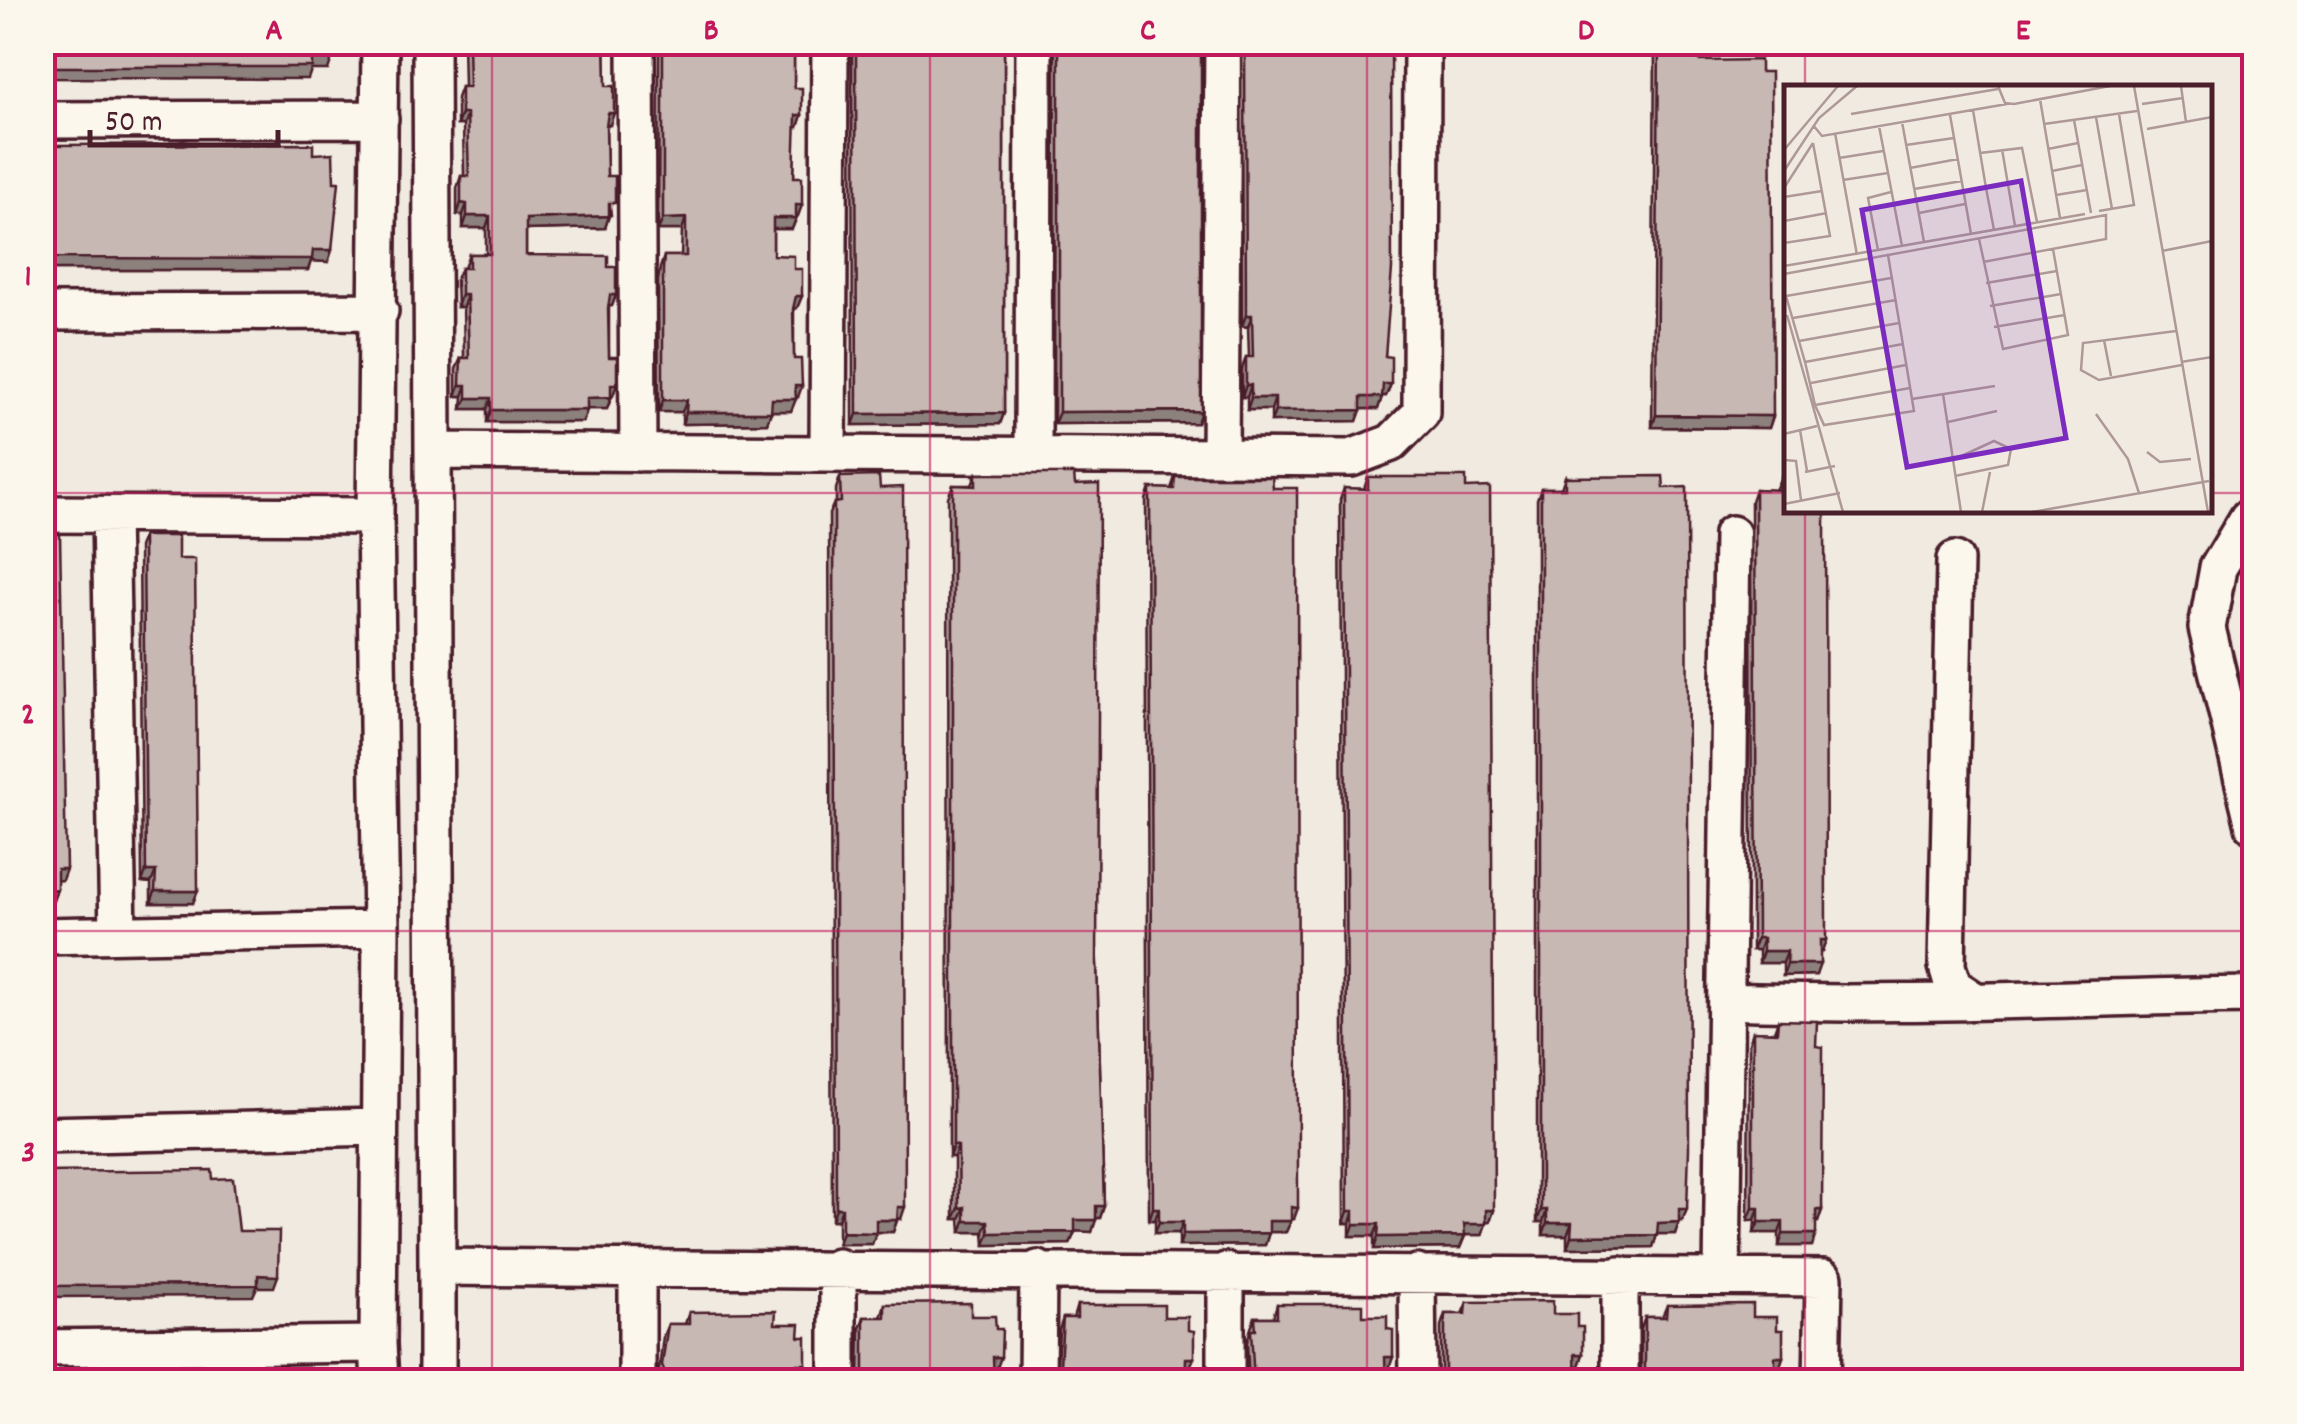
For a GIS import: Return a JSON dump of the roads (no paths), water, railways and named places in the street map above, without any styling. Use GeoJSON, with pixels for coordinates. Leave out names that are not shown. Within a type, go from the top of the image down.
{"type":"FeatureCollection","features":[{"type":"Feature","properties":{"kind":"street"},"geometry":{"type":"LineString","coordinates":[[380,42],[375,516],[380,1382]]}},
{"type":"Feature","properties":{"kind":"street"},"geometry":{"type":"LineString","coordinates":[[430,42],[436,1382]]}},
{"type":"Feature","properties":{"kind":"street"},"geometry":{"type":"LineString","coordinates":[[636,42],[638,453]]}},
{"type":"Feature","properties":{"kind":"street"},"geometry":{"type":"LineString","coordinates":[[828,454],[830,42]]}},
{"type":"Feature","properties":{"kind":"street"},"geometry":{"type":"LineString","coordinates":[[1033,455],[1034,42]]}},
{"type":"Feature","properties":{"kind":"street"},"geometry":{"type":"LineString","coordinates":[[1220,457],[1223,42]]}},
{"type":"Feature","properties":{"kind":"street"},"geometry":{"type":"LineString","coordinates":[[434,452],[1352,458],[1391,443],[1421,413],[1422,42]]}},
{"type":"Feature","properties":{"kind":"street"},"geometry":{"type":"LineString","coordinates":[[42,120],[380,119]]}},
{"type":"Feature","properties":{"kind":"street"},"geometry":{"type":"LineString","coordinates":[[42,312],[380,311]]}},
{"type":"Feature","properties":{"kind":"street"},"geometry":{"type":"LineString","coordinates":[[42,514],[375,516]]}},
{"type":"Feature","properties":{"kind":"street"},"geometry":{"type":"LineString","coordinates":[[110,515],[118,934]]}},
{"type":"Feature","properties":{"kind":"street"},"geometry":{"type":"LineString","coordinates":[[2254,516],[2248,518],[2218,568],[2208,628],[2254,826]]}},
{"type":"Feature","properties":{"kind":"street"},"geometry":{"type":"LineString","coordinates":[[1722,1276],[1732,534]]}},
{"type":"Feature","properties":{"kind":"street"},"geometry":{"type":"LineString","coordinates":[[1955,560],[1947,966],[1953,986],[1971,998]]}},
{"type":"Feature","properties":{"kind":"street"},"geometry":{"type":"LineString","coordinates":[[42,936],[380,929]]}},
{"type":"Feature","properties":{"kind":"street"},"geometry":{"type":"LineString","coordinates":[[1726,1001],[1855,1006],[1971,998],[2254,995]]}},
{"type":"Feature","properties":{"kind":"street"},"geometry":{"type":"LineString","coordinates":[[42,1136],[380,1127]]}},
{"type":"Feature","properties":{"kind":"street"},"geometry":{"type":"LineString","coordinates":[[436,1267],[637,1271],[838,1267],[1824,1278],[1822,1382]]}},
{"type":"Feature","properties":{"kind":"street"},"geometry":{"type":"LineString","coordinates":[[838,1267],[838,1382]]}},
{"type":"Feature","properties":{"kind":"street"},"geometry":{"type":"LineString","coordinates":[[1037,1382],[1038,1269]]}},
{"type":"Feature","properties":{"kind":"street"},"geometry":{"type":"LineString","coordinates":[[636,1382],[637,1271]]}},
{"type":"Feature","properties":{"kind":"street"},"geometry":{"type":"LineString","coordinates":[[1226,1271],[1226,1382]]}},
{"type":"Feature","properties":{"kind":"street"},"geometry":{"type":"LineString","coordinates":[[1417,1273],[1418,1382]]}},
{"type":"Feature","properties":{"kind":"street"},"geometry":{"type":"LineString","coordinates":[[1620,1275],[1620,1382]]}},
{"type":"Feature","properties":{"kind":"street"},"geometry":{"type":"LineString","coordinates":[[42,1348],[378,1344]]}}]}
